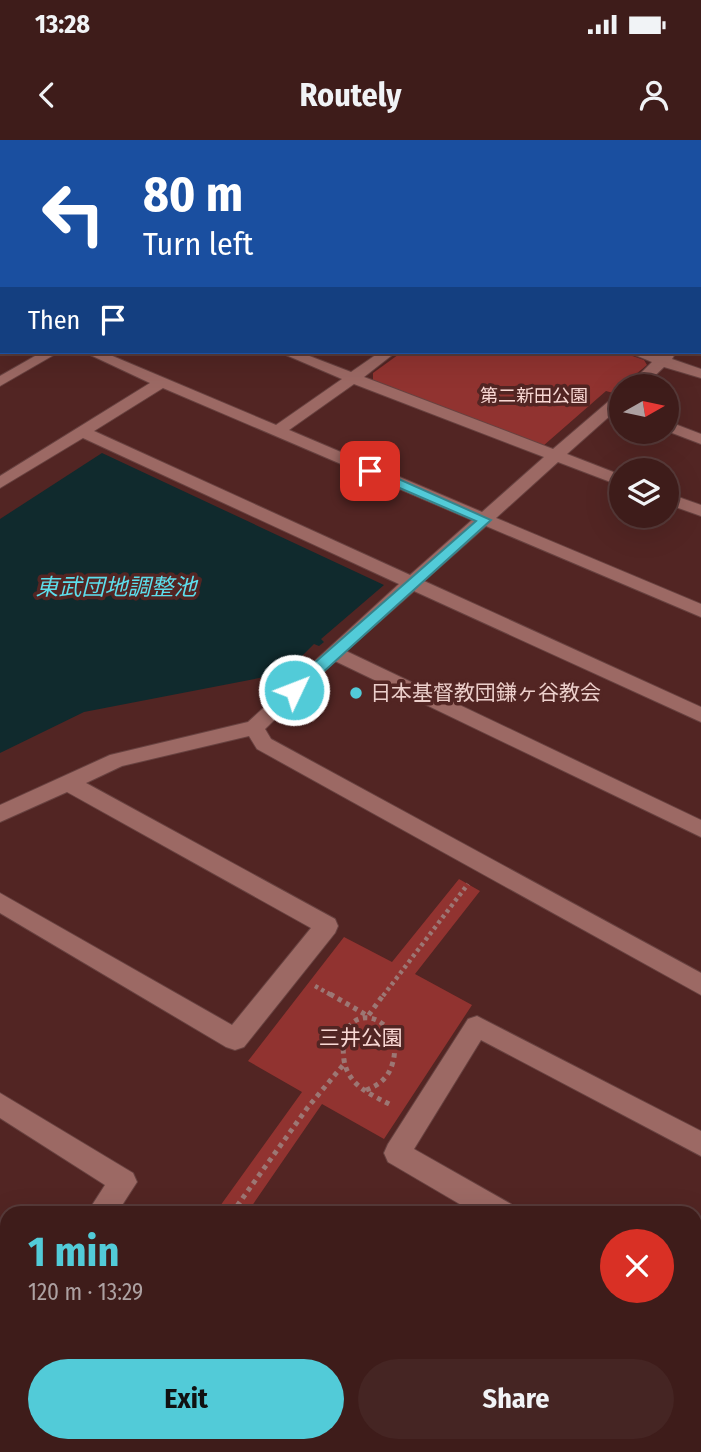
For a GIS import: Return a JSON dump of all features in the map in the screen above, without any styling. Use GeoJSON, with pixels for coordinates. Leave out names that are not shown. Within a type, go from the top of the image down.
{"type":"FeatureCollection","features":[{"type":"Feature","properties":{"kind":"street"},"geometry":{"type":"LineString","coordinates":[[0,382],[49,354]]}},
{"type":"Feature","properties":{"kind":"street"},"geometry":{"type":"LineString","coordinates":[[96,354],[701,611]]}},
{"type":"Feature","properties":{"kind":"street"},"geometry":{"type":"LineString","coordinates":[[291,354],[609,476]]}},
{"type":"Feature","properties":{"kind":"street"},"geometry":{"type":"LineString","coordinates":[[278,431],[386,354]]}},
{"type":"Feature","properties":{"kind":"street"},"geometry":{"type":"LineString","coordinates":[[648,374],[667,356],[701,374]]}},
{"type":"Feature","properties":{"kind":"street"},"geometry":{"type":"LineString","coordinates":[[0,483],[162,382]]}},
{"type":"Feature","properties":{"kind":"street"},"geometry":{"type":"LineString","coordinates":[[0,814],[117,760],[254,728],[334,652],[556,456],[609,413]]}},
{"type":"Feature","properties":{"kind":"street"},"geometry":{"type":"LineString","coordinates":[[679,431],[701,439]]}},
{"type":"Feature","properties":{"kind":"street"},"geometry":{"type":"LineString","coordinates":[[83,432],[701,715]]}},
{"type":"Feature","properties":{"kind":"street"},"geometry":{"type":"LineString","coordinates":[[679,503],[701,512]]}},
{"type":"Feature","properties":{"kind":"street"},"geometry":{"type":"LineString","coordinates":[[334,652],[701,829]]}},
{"type":"Feature","properties":{"kind":"street"},"geometry":{"type":"LineString","coordinates":[[254,728],[264,744],[701,985]]}},
{"type":"Feature","properties":{"kind":"street"},"geometry":{"type":"LineString","coordinates":[[0,902],[235,1039],[327,926],[68,783]]}},
{"type":"Feature","properties":{"kind":"street"},"geometry":{"type":"LineString","coordinates":[[489,1206],[397,1153],[477,1026],[701,1144]]}},
{"type":"Feature","properties":{"kind":"street"},"geometry":{"type":"LineString","coordinates":[[0,1104],[124,1182],[105,1206]]}},
{"type":"Feature","properties":{"kind":"path"},"geometry":{"type":"LineString","coordinates":[[290,971],[368,1016],[384,1023],[391,1034],[395,1056],[389,1074],[376,1088],[366,1090],[349,1077],[344,1064],[345,1031],[352,1021],[368,1016],[472,879]]}},
{"type":"Feature","properties":{"kind":"path"},"geometry":{"type":"LineString","coordinates":[[237,1206],[308,1107],[344,1064]]}},
{"type":"Feature","properties":{"kind":"green space","name":"第二新田公園"},"geometry":{"type":"Polygon","coordinates":[[[399,354],[627,354],[644,360],[647,365],[636,374],[609,374],[609,392],[606,391],[543,446],[373,380],[373,373],[399,354]]]}},
{"type":"Feature","properties":{"kind":"green space","name":"三井公園"},"geometry":{"type":"Polygon","coordinates":[[[459,879],[480,891],[415,974],[472,1005],[384,1139],[322,1104],[252,1206],[220,1206],[302,1092],[248,1061],[344,937],[392,962],[459,879]]]}},
{"type":"Feature","properties":{"kind":"water","name":"東武団地調整池"},"geometry":{"type":"Polygon","coordinates":[[[102,453],[384,585],[321,639],[324,642],[319,646],[314,644],[285,673],[84,712],[0,753],[0,519],[102,453]]]}},
{"type":"Feature","properties":{"kind":"place","name":"日本基督教団鎌ヶ谷教会"},"geometry":{"type":"Point","coordinates":[356,693]}},
{"type":"Feature","properties":{"kind":"route"},"geometry":{"type":"LineString","coordinates":[[294,690],[485,520],[370,471]]}}]}
